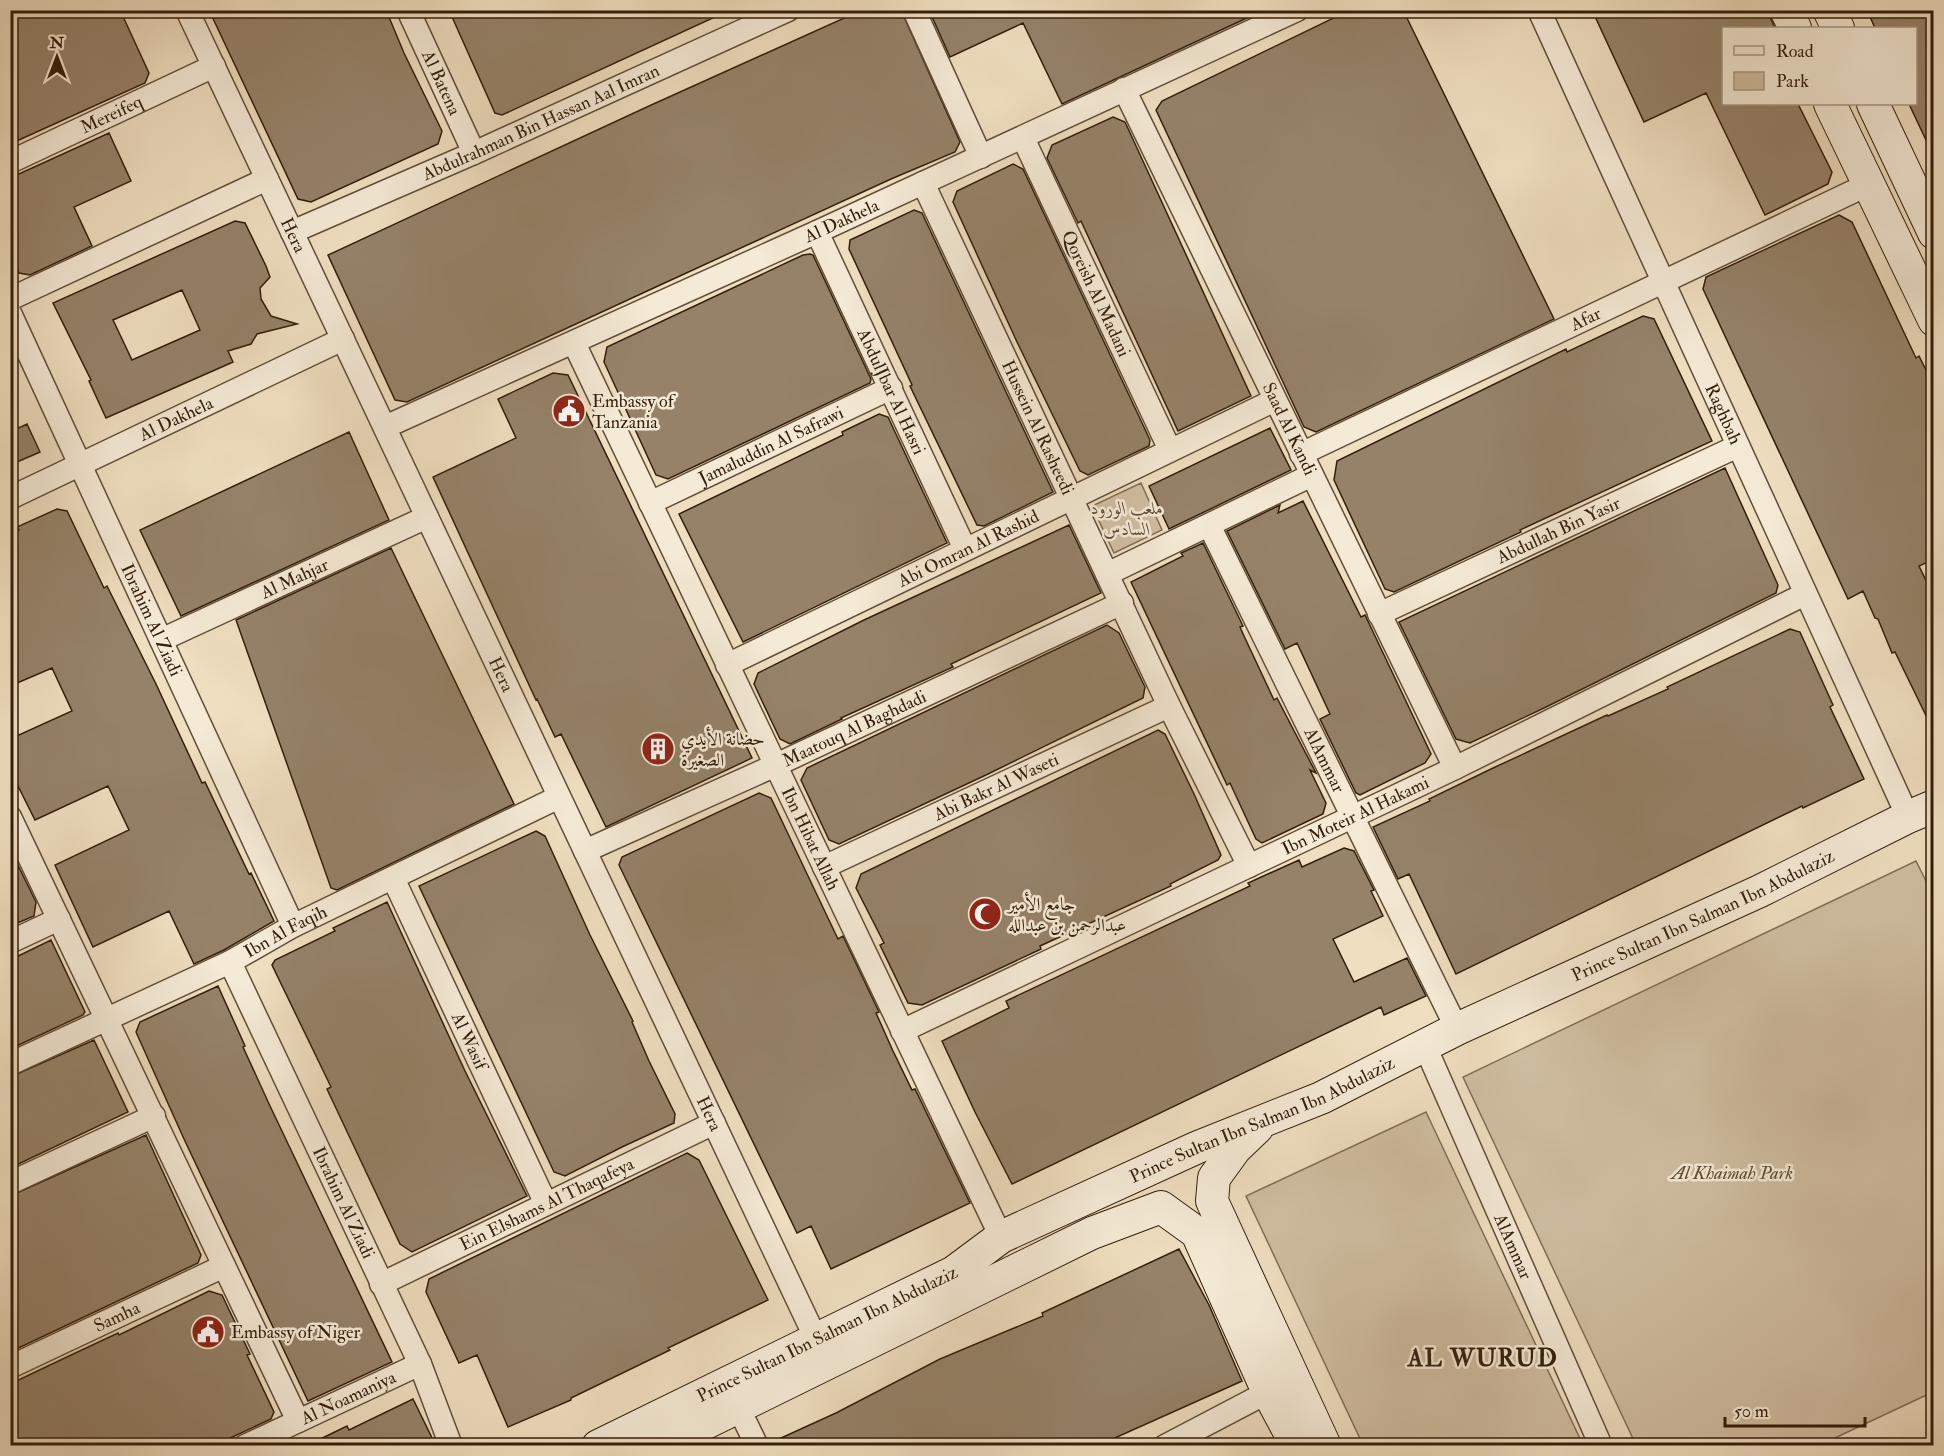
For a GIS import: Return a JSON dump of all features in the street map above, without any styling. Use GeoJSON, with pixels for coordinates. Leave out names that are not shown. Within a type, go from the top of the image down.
{"type":"FeatureCollection","features":[{"type":"Feature","properties":{"kind":"street","name":"Hera"},"geometry":{"type":"LineString","coordinates":[[187,10],[816,1339]]}},
{"type":"Feature","properties":{"kind":"street","name":"Al Batena"},"geometry":{"type":"LineString","coordinates":[[408,10],[474,153]]}},
{"type":"Feature","properties":{"kind":"street","name":"Abdulrahman Bin Hassan Aal Imran"},"geometry":{"type":"LineString","coordinates":[[292,232],[474,153],[788,10]]}},
{"type":"Feature","properties":{"kind":"street"},"geometry":{"type":"LineString","coordinates":[[914,10],[981,157]]}},
{"type":"Feature","properties":{"kind":"street","name":"Al Dakhela"},"geometry":{"type":"LineString","coordinates":[[385,428],[1023,138],[1296,10]]}},
{"type":"Feature","properties":{"kind":"street","name":"Raghbah"},"geometry":{"type":"LineString","coordinates":[[1539,10],[1805,594],[1921,811]]}},
{"type":"Feature","properties":{"kind":"street"},"geometry":{"type":"LineString","coordinates":[[1786,10],[1794,27]]}},
{"type":"Feature","properties":{"kind":"street"},"geometry":{"type":"LineString","coordinates":[[1829,10],[1838,27]]}},
{"type":"Feature","properties":{"kind":"street","name":"Mereifeq"},"geometry":{"type":"LineString","coordinates":[[10,162],[214,66]]}},
{"type":"Feature","properties":{"kind":"street","name":"Saad Al Kandi"},"geometry":{"type":"LineString","coordinates":[[1124,89],[1455,768]]}},
{"type":"Feature","properties":{"kind":"street"},"geometry":{"type":"LineString","coordinates":[[1830,105],[1934,320]]}},
{"type":"Feature","properties":{"kind":"street"},"geometry":{"type":"LineString","coordinates":[[1874,105],[1925,192],[1934,233]]}},
{"type":"Feature","properties":{"kind":"street","name":"Qoreish Al Madani"},"geometry":{"type":"LineString","coordinates":[[1023,138],[1170,450]]}},
{"type":"Feature","properties":{"kind":"street"},"geometry":{"type":"LineString","coordinates":[[10,299],[267,178]]}},
{"type":"Feature","properties":{"kind":"street","name":"Hussein Al Rasheedi"},"geometry":{"type":"LineString","coordinates":[[923,183],[1169,706],[1249,866]]}},
{"type":"Feature","properties":{"kind":"street","name":"Afar"},"geometry":{"type":"LineString","coordinates":[[1301,454],[1869,184]]}},
{"type":"Feature","properties":{"kind":"street","name":"AbdulJbar Al Hasri"},"geometry":{"type":"LineString","coordinates":[[817,232],[965,549]]}},
{"type":"Feature","properties":{"kind":"street","name":"Ibrahim Al Ziadi"},"geometry":{"type":"LineString","coordinates":[[10,314],[293,926]]}},
{"type":"Feature","properties":{"kind":"street","name":"Al Dakhela"},"geometry":{"type":"LineString","coordinates":[[10,498],[343,339]]}},
{"type":"Feature","properties":{"kind":"street","name":"Ibn Hibat Allah"},"geometry":{"type":"LineString","coordinates":[[573,343],[1001,1237]]}},
{"type":"Feature","properties":{"kind":"street","name":"Jamaluddin Al Safrawi"},"geometry":{"type":"LineString","coordinates":[[650,503],[891,388]]}},
{"type":"Feature","properties":{"kind":"street","name":"Abi Omran Al Rashid"},"geometry":{"type":"LineString","coordinates":[[727,664],[1275,400]]}},
{"type":"Feature","properties":{"kind":"street","name":"Abdullah Bin Yasir"},"geometry":{"type":"LineString","coordinates":[[1380,614],[1738,446]]}},
{"type":"Feature","properties":{"kind":"street"},"geometry":{"type":"LineString","coordinates":[[1107,574],[1312,476]]}},
{"type":"Feature","properties":{"kind":"street","name":"Al Mahjar"},"geometry":{"type":"LineString","coordinates":[[161,640],[427,517]]}},
{"type":"Feature","properties":{"kind":"street","name":"AlAmmar"},"geometry":{"type":"LineString","coordinates":[[1209,525],[1457,1029]]}},
{"type":"Feature","properties":{"kind":"street","name":"Ibn Moteir Al Hakami"},"geometry":{"type":"LineString","coordinates":[[903,1031],[1455,768],[1805,594]]}},
{"type":"Feature","properties":{"kind":"street","name":"Maatouq Al Baghdadi"},"geometry":{"type":"LineString","coordinates":[[585,851],[776,765],[1122,603]]}},
{"type":"Feature","properties":{"kind":"street","name":"Abi Bakr Al Waseti"},"geometry":{"type":"LineString","coordinates":[[824,867],[1169,706]]}},
{"type":"Feature","properties":{"kind":"street","name":"Ibn Al Faqih"},"geometry":{"type":"LineString","coordinates":[[10,1064],[230,962],[293,926],[559,797]]}},
{"type":"Feature","properties":{"kind":"street","name":"Prince Sultan Ibn Salman Ibn Abdulaziz"},"geometry":{"type":"LineString","coordinates":[[962,1282],[1001,1237],[1267,1118],[1321,1098],[1457,1029],[1760,891],[1921,811]]}},
{"type":"Feature","properties":{"kind":"street"},"geometry":{"type":"LineString","coordinates":[[10,817],[298,1421]]}},
{"type":"Feature","properties":{"kind":"street","name":"Al Wasif"},"geometry":{"type":"LineString","coordinates":[[393,878],[546,1204]]}},
{"type":"Feature","properties":{"kind":"street"},"geometry":{"type":"LineString","coordinates":[[10,942],[59,919]]}},
{"type":"Feature","properties":{"kind":"street","name":"Ibrahim Al Ziadi"},"geometry":{"type":"LineString","coordinates":[[230,962],[420,1364],[451,1446]]}},
{"type":"Feature","properties":{"kind":"street","name":"AlAmmar"},"geometry":{"type":"LineString","coordinates":[[1425,1046],[1601,1446]]}},
{"type":"Feature","properties":{"kind":"street"},"geometry":{"type":"LineString","coordinates":[[10,1183],[154,1116]]}},
{"type":"Feature","properties":{"kind":"street"},"geometry":{"type":"LineString","coordinates":[[1267,1118],[1235,1149],[1214,1178],[1212,1201],[1325,1446]]}},
{"type":"Feature","properties":{"kind":"street","name":"Ein Elshams Al Thaqafeya"},"geometry":{"type":"LineString","coordinates":[[381,1284],[714,1123]]}},
{"type":"Feature","properties":{"kind":"street","name":"Prince Sultan Ibn Salman Ibn Abdulaziz"},"geometry":{"type":"LineString","coordinates":[[659,1446],[738,1407],[918,1304],[962,1282],[1161,1207],[1197,1233],[1268,1392]]}},
{"type":"Feature","properties":{"kind":"street","name":"Samha"},"geometry":{"type":"LineString","coordinates":[[10,1366],[224,1266]]}},
{"type":"Feature","properties":{"kind":"street","name":"Prince Sultan Ibn Salman Ibn Abdulaziz"},"geometry":{"type":"LineString","coordinates":[[598,1446],[816,1339],[918,1304]]}},
{"type":"Feature","properties":{"kind":"street","name":"Al Noamaniya"},"geometry":{"type":"LineString","coordinates":[[245,1446],[420,1364]]}},
{"type":"Feature","properties":{"kind":"street"},"geometry":{"type":"LineString","coordinates":[[1165,1446],[1268,1392],[1297,1446]]}},
{"type":"Feature","properties":{"kind":"street"},"geometry":{"type":"LineString","coordinates":[[738,1407],[757,1446]]}},
{"type":"Feature","properties":{"kind":"green space","name":"ملعب الورود السادس"},"geometry":{"type":"Polygon","coordinates":[[[1141,483],[1162,530],[1114,553],[1092,506],[1141,483]]]}},
{"type":"Feature","properties":{"kind":"green space","name":"Al Khaimah Park"},"geometry":{"type":"Polygon","coordinates":[[[1916,861],[1934,897],[1933,1392],[1820,1445],[1636,1445],[1463,1077],[1916,861]]]}},
{"type":"Feature","properties":{"kind":"green space"},"geometry":{"type":"Polygon","coordinates":[[[1426,1112],[1583,1445],[1363,1445],[1246,1196],[1426,1112]]]}},
{"type":"Feature","properties":{"kind":"building"},"geometry":{"type":"Polygon","coordinates":[[[10,10],[120,10],[149,73],[145,83],[10,144],[10,10]]]}},
{"type":"Feature","properties":{"kind":"building"},"geometry":{"type":"Polygon","coordinates":[[[209,10],[386,10],[442,131],[438,144],[311,202],[298,199],[209,10]]]}},
{"type":"Feature","properties":{"kind":"building"},"geometry":{"type":"Polygon","coordinates":[[[449,10],[730,10],[502,115],[495,113],[449,10]]]}},
{"type":"Feature","properties":{"kind":"building"},"geometry":{"type":"Polygon","coordinates":[[[862,10],[901,10],[960,142],[955,152],[891,179],[407,402],[395,400],[328,255],[862,10]]]}},
{"type":"Feature","properties":{"kind":"building"},"geometry":{"type":"Polygon","coordinates":[[[929,10],[1264,10],[1062,104],[1023,23],[950,57],[929,10]]]}},
{"type":"Feature","properties":{"kind":"building"},"geometry":{"type":"Polygon","coordinates":[[[1350,10],[1403,10],[1554,319],[1316,432],[1304,427],[1156,110],[1162,101],[1350,10]]]}},
{"type":"Feature","properties":{"kind":"building"},"geometry":{"type":"Polygon","coordinates":[[[1592,10],[1767,10],[1775,27],[1722,27],[1722,105],[1798,105],[1832,172],[1828,184],[1765,215],[1706,93],[1644,122],[1592,10]]]}},
{"type":"Feature","properties":{"kind":"building"},"geometry":{"type":"Polygon","coordinates":[[[1867,10],[1934,10],[1934,157],[1909,105],[1917,105],[1917,27],[1875,27],[1867,10]]]}},
{"type":"Feature","properties":{"kind":"building"},"geometry":{"type":"Polygon","coordinates":[[[1113,117],[1125,122],[1251,396],[1178,431],[1081,221],[1078,223],[1047,158],[1052,145],[1113,117]]]}},
{"type":"Feature","properties":{"kind":"building"},"geometry":{"type":"Polygon","coordinates":[[[109,133],[131,181],[74,207],[92,246],[30,275],[19,273],[10,256],[10,178],[109,133]]]}},
{"type":"Feature","properties":{"kind":"building"},"geometry":{"type":"Polygon","coordinates":[[[1013,164],[1023,169],[1150,440],[1149,446],[1088,475],[1080,471],[1017,342],[953,202],[957,191],[1013,164]]]}},
{"type":"Feature","properties":{"kind":"building"},"geometry":{"type":"Polygon","coordinates":[[[914,210],[922,213],[1053,492],[984,526],[977,525],[910,386],[912,385],[849,249],[850,240],[914,210]]]}},
{"type":"Feature","properties":{"kind":"building"},"geometry":{"type":"Polygon","coordinates":[[[1839,215],[1852,222],[1916,358],[1919,356],[1934,386],[1934,559],[1919,566],[1934,597],[1934,732],[1895,652],[1892,653],[1863,591],[1848,599],[1703,289],[1706,277],[1839,215]]]}},
{"type":"Feature","properties":{"kind":"building"},"geometry":{"type":"Polygon","coordinates":[[[235,221],[245,223],[266,266],[270,277],[260,288],[261,299],[271,316],[297,324],[257,334],[251,344],[228,351],[233,362],[106,418],[89,381],[91,380],[53,303],[235,221]],[[182,290],[113,320],[132,360],[200,330],[182,290]]]}},
{"type":"Feature","properties":{"kind":"building"},"geometry":{"type":"Polygon","coordinates":[[[803,255],[813,255],[871,379],[870,383],[668,479],[656,475],[604,362],[607,347],[803,255]]]}},
{"type":"Feature","properties":{"kind":"building"},"geometry":{"type":"Polygon","coordinates":[[[1643,316],[1654,319],[1712,441],[1520,530],[1521,532],[1394,592],[1385,589],[1334,480],[1337,461],[1566,349],[1567,352],[1643,316]]]}},
{"type":"Feature","properties":{"kind":"building"},"geometry":{"type":"Polygon","coordinates":[[[553,373],[568,375],[752,758],[606,827],[561,734],[555,737],[536,700],[433,477],[516,438],[498,399],[553,373]]]}},
{"type":"Feature","properties":{"kind":"building"},"geometry":{"type":"Polygon","coordinates":[[[879,414],[888,417],[947,543],[743,642],[679,514],[843,435],[842,432],[879,414]]]}},
{"type":"Feature","properties":{"kind":"building"},"geometry":{"type":"Polygon","coordinates":[[[27,424],[40,452],[10,465],[10,432],[27,424]]]}},
{"type":"Feature","properties":{"kind":"building"},"geometry":{"type":"Polygon","coordinates":[[[1270,428],[1291,470],[1169,529],[1149,486],[1270,428]]]}},
{"type":"Feature","properties":{"kind":"building"},"geometry":{"type":"Polygon","coordinates":[[[349,432],[389,520],[181,616],[140,530],[349,432]]]}},
{"type":"Feature","properties":{"kind":"building"},"geometry":{"type":"Polygon","coordinates":[[[1725,468],[1778,585],[1776,593],[1470,743],[1456,739],[1399,622],[1725,468]]]}},
{"type":"Feature","properties":{"kind":"building"},"geometry":{"type":"Polygon","coordinates":[[[1303,501],[1361,617],[1365,615],[1431,754],[1425,763],[1360,795],[1356,793],[1320,719],[1330,714],[1297,643],[1285,649],[1227,531],[1280,505],[1278,513],[1303,501]]]}},
{"type":"Feature","properties":{"kind":"building"},"geometry":{"type":"Polygon","coordinates":[[[57,509],[67,511],[104,588],[107,586],[202,783],[205,782],[274,921],[224,950],[194,964],[169,911],[93,947],[55,865],[129,830],[108,786],[35,820],[10,770],[10,739],[72,711],[52,668],[10,686],[10,534],[19,530],[17,527],[57,509]]]}},
{"type":"Feature","properties":{"kind":"building"},"geometry":{"type":"Polygon","coordinates":[[[1069,525],[1101,593],[951,664],[953,667],[790,744],[780,739],[754,684],[758,673],[864,620],[1069,525]]]}},
{"type":"Feature","properties":{"kind":"building"},"geometry":{"type":"Polygon","coordinates":[[[1203,543],[1243,626],[1240,627],[1274,700],[1277,698],[1316,773],[1310,770],[1326,803],[1323,814],[1262,843],[1256,839],[1230,783],[1227,785],[1131,582],[1183,556],[1181,553],[1203,543]]]}},
{"type":"Feature","properties":{"kind":"building"},"geometry":{"type":"Polygon","coordinates":[[[391,548],[514,804],[337,890],[331,888],[236,620],[391,548]]]}},
{"type":"Feature","properties":{"kind":"building"},"geometry":{"type":"Polygon","coordinates":[[[1107,625],[1119,633],[1145,687],[1143,698],[839,844],[829,840],[801,780],[807,768],[1107,625]]]}},
{"type":"Feature","properties":{"kind":"building"},"geometry":{"type":"Polygon","coordinates":[[[1790,629],[1800,632],[1833,705],[1830,707],[1864,779],[1803,808],[1802,806],[1456,974],[1409,874],[1398,879],[1373,827],[1430,801],[1429,799],[1491,769],[1668,689],[1667,687],[1790,629]]]}},
{"type":"Feature","properties":{"kind":"building"},"geometry":{"type":"Polygon","coordinates":[[[1158,730],[1165,734],[1194,794],[1221,855],[1218,860],[1170,884],[1171,886],[1040,946],[1041,949],[922,1005],[908,1003],[880,945],[884,943],[856,888],[861,874],[1158,730]]]}},
{"type":"Feature","properties":{"kind":"building"},"geometry":{"type":"Polygon","coordinates":[[[759,793],[771,798],[838,939],[843,936],[879,1012],[876,1013],[893,1051],[912,1090],[915,1089],[970,1203],[831,1269],[811,1226],[797,1233],[619,865],[622,857],[759,793]]]}},
{"type":"Feature","properties":{"kind":"building"},"geometry":{"type":"Polygon","coordinates":[[[536,831],[545,836],[675,1114],[674,1123],[565,1176],[554,1172],[419,886],[536,831]]]}},
{"type":"Feature","properties":{"kind":"building"},"geometry":{"type":"Polygon","coordinates":[[[1344,848],[1354,851],[1374,890],[1371,891],[1383,916],[1333,939],[1354,982],[1407,958],[1426,996],[1384,1015],[1381,1007],[1012,1184],[942,1041],[1009,1008],[1006,1001],[1250,886],[1248,883],[1299,860],[1302,867],[1344,848]]]}},
{"type":"Feature","properties":{"kind":"building"},"geometry":{"type":"Polygon","coordinates":[[[10,849],[36,902],[34,916],[10,926],[10,849]]]}},
{"type":"Feature","properties":{"kind":"building"},"geometry":{"type":"Polygon","coordinates":[[[387,902],[465,1071],[527,1196],[412,1252],[400,1244],[327,1089],[331,1087],[272,965],[275,960],[335,931],[333,928],[387,902]]]}},
{"type":"Feature","properties":{"kind":"building"},"geometry":{"type":"Polygon","coordinates":[[[51,940],[85,1012],[83,1015],[10,1049],[10,960],[51,940]]]}},
{"type":"Feature","properties":{"kind":"building"},"geometry":{"type":"Polygon","coordinates":[[[218,986],[270,1106],[392,1362],[308,1401],[136,1032],[140,1022],[218,986]]]}},
{"type":"Feature","properties":{"kind":"building"},"geometry":{"type":"Polygon","coordinates":[[[94,1040],[128,1112],[10,1168],[10,1077],[94,1040]]]}},
{"type":"Feature","properties":{"kind":"building"},"geometry":{"type":"Polygon","coordinates":[[[146,1135],[201,1255],[198,1263],[10,1352],[10,1196],[146,1135]]]}},
{"type":"Feature","properties":{"kind":"building"},"geometry":{"type":"Polygon","coordinates":[[[687,1153],[699,1160],[768,1300],[668,1348],[670,1350],[571,1400],[508,1427],[477,1355],[459,1363],[426,1292],[429,1279],[687,1153]]]}},
{"type":"Feature","properties":{"kind":"building"},"geometry":{"type":"Polygon","coordinates":[[[1179,1249],[1209,1305],[1242,1381],[1097,1446],[770,1446],[770,1443],[836,1413],[940,1359],[1043,1316],[1042,1313],[1179,1249]]]}},
{"type":"Feature","properties":{"kind":"building"},"geometry":{"type":"Polygon","coordinates":[[[209,1291],[222,1295],[274,1412],[271,1419],[226,1440],[228,1446],[10,1446],[10,1384],[209,1291]]]}},
{"type":"Feature","properties":{"kind":"building"},"geometry":{"type":"Polygon","coordinates":[[[413,1399],[436,1446],[306,1446],[347,1426],[349,1430],[413,1399]]]}},
{"type":"Feature","properties":{"kind":"place","name":"Embassy of Tanzania"},"geometry":{"type":"Point","coordinates":[569,411]}},
{"type":"Feature","properties":{"kind":"place","name":"حضانة الأيدي الصغيرة"},"geometry":{"type":"Point","coordinates":[658,749]}},
{"type":"Feature","properties":{"kind":"place","name":"جامع الأمير عبدالرحمن بن عبدالله"},"geometry":{"type":"Point","coordinates":[985,914]}},
{"type":"Feature","properties":{"kind":"place","name":"Embassy of Niger"},"geometry":{"type":"Point","coordinates":[208,1332]}},
{"type":"Feature","properties":{"kind":"district","name":"AL WURUD"},"geometry":{"type":"Point","coordinates":[1483,1358]}}]}
